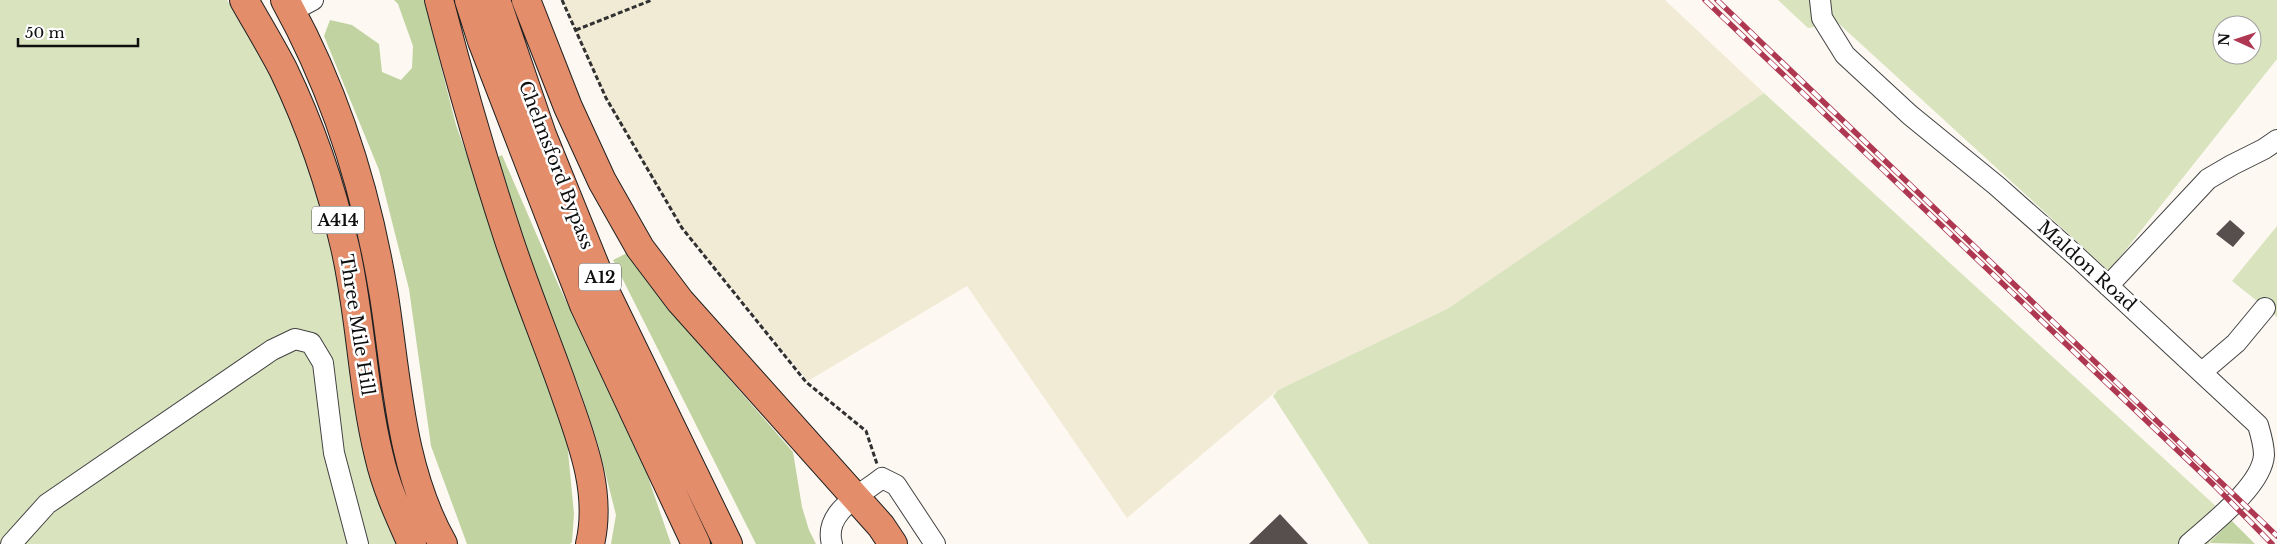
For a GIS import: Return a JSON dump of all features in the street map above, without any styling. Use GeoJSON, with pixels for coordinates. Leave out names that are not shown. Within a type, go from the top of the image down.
{"type":"FeatureCollection","features":[{"type":"Feature","properties":{"kind":"highway","name":"Three Mile Hill"},"geometry":{"type":"LineString","coordinates":[[244,0],[290,86],[325,175],[352,280],[370,412],[379,456],[388,489],[412,544]]}},
{"type":"Feature","properties":{"kind":"highway"},"geometry":{"type":"LineString","coordinates":[[439,0],[474,131],[510,242],[547,340],[587,458],[594,508],[590,544]]}},
{"type":"Feature","properties":{"kind":"highway","name":"Chelmsford Bypass"},"geometry":{"type":"LineString","coordinates":[[469,0],[482,41],[584,305],[696,544]]}},
{"type":"Feature","properties":{"kind":"highway","name":"Chelmsford Bypass"},"geometry":{"type":"LineString","coordinates":[[496,0],[542,135],[606,293],[728,544]]}},
{"type":"Feature","properties":{"kind":"highway","name":"A12"},"geometry":{"type":"LineString","coordinates":[[526,0],[568,107],[602,181],[640,248],[680,300],[881,526],[893,544]]}},
{"type":"Feature","properties":{"kind":"highway","name":"Three Mile Hill"},"geometry":{"type":"LineString","coordinates":[[297,4],[349,146],[376,253],[403,428],[416,478],[443,544]]}},
{"type":"Feature","properties":{"kind":"street","name":"Maldon Road"},"geometry":{"type":"LineString","coordinates":[[1820,0],[1822,18],[1845,55],[1910,115],[1997,186],[2258,425],[2263,441],[2264,456],[2260,472],[2250,485],[2190,544]]}},
{"type":"Feature","properties":{"kind":"street"},"geometry":{"type":"LineString","coordinates":[[2108,286],[2208,180],[2232,164],[2264,149],[2277,140]]}},
{"type":"Feature","properties":{"kind":"street"},"geometry":{"type":"LineString","coordinates":[[2202,372],[2236,342],[2265,308]]}},
{"type":"Feature","properties":{"kind":"street"},"geometry":{"type":"LineString","coordinates":[[11,544],[47,504],[272,350],[295,339],[311,343],[323,363],[334,453],[358,544]]}},
{"type":"Feature","properties":{"kind":"street"},"geometry":{"type":"LineString","coordinates":[[832,544],[831,528],[836,516],[843,507],[882,478],[896,485],[935,544]]}},
{"type":"Feature","properties":{"kind":"path"},"geometry":{"type":"LineString","coordinates":[[562,0],[606,98],[682,228],[806,382],[866,431],[882,478]]}},
{"type":"Feature","properties":{"kind":"path"},"geometry":{"type":"LineString","coordinates":[[576,30],[652,0]]}},
{"type":"Feature","properties":{"kind":"shaded area"},"geometry":{"type":"Polygon","coordinates":[[[562,0],[1665,0],[1764,93],[1447,309],[1278,390],[1127,518],[967,286],[808,381],[682,228],[606,98],[562,0]]]}},
{"type":"Feature","properties":{"kind":"green space"},"geometry":{"type":"Polygon","coordinates":[[[0,0],[227,0],[292,111],[326,225],[400,544],[0,544],[0,0]]]}},
{"type":"Feature","properties":{"kind":"green space"},"geometry":{"type":"Polygon","coordinates":[[[394,0],[424,0],[456,125],[566,430],[574,514],[572,542],[570,544],[467,544],[431,446],[409,289],[379,170],[324,36],[330,20],[352,25],[379,44],[382,72],[401,80],[412,68],[413,46],[398,4],[394,0]]]}},
{"type":"Feature","properties":{"kind":"green space"},"geometry":{"type":"Polygon","coordinates":[[[1778,0],[2277,0],[2277,59],[2109,271],[1838,23],[1808,28],[1778,0]]]}},
{"type":"Feature","properties":{"kind":"green space"},"geometry":{"type":"Polygon","coordinates":[[[1764,93],[2231,520],[2209,544],[1369,544],[1273,396],[1278,390],[1447,309],[1764,93]]]}},
{"type":"Feature","properties":{"kind":"green space"},"geometry":{"type":"Polygon","coordinates":[[[502,155],[558,284],[647,474],[671,544],[611,544],[616,515],[598,444],[579,387],[521,244],[492,160],[502,155]]]}},
{"type":"Feature","properties":{"kind":"green space"},"geometry":{"type":"Polygon","coordinates":[[[2277,226],[2277,317],[2232,281],[2277,226]]]}},
{"type":"Feature","properties":{"kind":"green space"},"geometry":{"type":"Polygon","coordinates":[[[631,251],[696,341],[793,452],[802,507],[809,530],[816,544],[756,544],[613,260],[631,251]]]}},
{"type":"Feature","properties":{"kind":"green space"},"geometry":{"type":"Polygon","coordinates":[[[2231,520],[2255,544],[2210,543],[2231,520]]]}},
{"type":"Feature","properties":{"kind":"building"},"geometry":{"type":"Polygon","coordinates":[[[2230,220],[2245,233],[2233,247],[2216,234],[2230,220]]]}},
{"type":"Feature","properties":{"kind":"building"},"geometry":{"type":"Polygon","coordinates":[[[1280,514],[1308,544],[1249,544],[1280,514]]]}},
{"type":"Feature","properties":{"kind":"railway"},"geometry":{"type":"LineString","coordinates":[[1705,0],[2216,487],[2272,544]]}},
{"type":"Feature","properties":{"kind":"railway"},"geometry":{"type":"LineString","coordinates":[[1717,0],[2277,536]]}}]}
